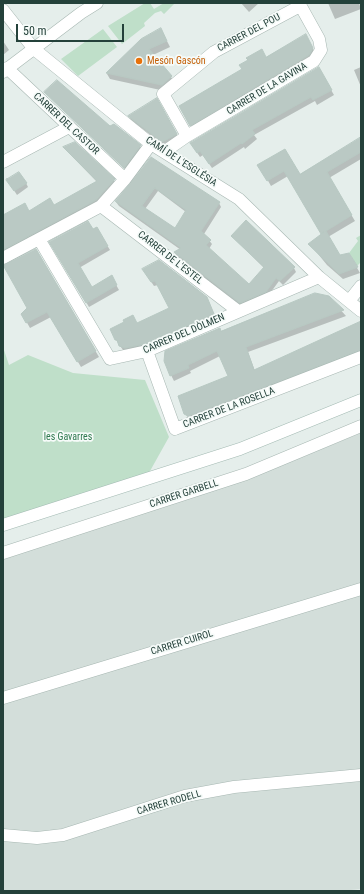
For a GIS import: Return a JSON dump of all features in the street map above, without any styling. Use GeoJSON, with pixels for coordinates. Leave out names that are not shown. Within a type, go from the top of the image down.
{"type":"FeatureCollection","features":[{"type":"Feature","properties":{"kind":"street"},"geometry":{"type":"LineString","coordinates":[[5,70],[81,12],[97,3]]}},
{"type":"Feature","properties":{"kind":"street","name":"CARRER DE LA GAVINA"},"geometry":{"type":"LineString","coordinates":[[164,152],[187,136],[314,61],[321,50],[319,39],[300,5]]}},
{"type":"Feature","properties":{"kind":"street","name":"CARRER DEL POU"},"geometry":{"type":"LineString","coordinates":[[187,136],[163,94],[214,52],[300,5]]}},
{"type":"Feature","properties":{"kind":"street","name":"CAMÍ DE L'ESGLÉSIA"},"geometry":{"type":"LineString","coordinates":[[3,10],[34,49],[151,144],[239,199],[319,277],[361,311]]}},
{"type":"Feature","properties":{"kind":"street","name":"CARRER DEL CASTOR"},"geometry":{"type":"LineString","coordinates":[[5,70],[125,179]]}},
{"type":"Feature","properties":{"kind":"street"},"geometry":{"type":"LineString","coordinates":[[3,162],[69,127]]}},
{"type":"Feature","properties":{"kind":"street"},"geometry":{"type":"LineString","coordinates":[[3,258],[101,206],[125,179],[151,144]]}},
{"type":"Feature","properties":{"kind":"street","name":"CARRER DE L'ESTEL"},"geometry":{"type":"LineString","coordinates":[[101,206],[238,311]]}},
{"type":"Feature","properties":{"kind":"street","name":"CARRER DEL DÒLMEN"},"geometry":{"type":"LineString","coordinates":[[39,239],[110,358],[147,351],[319,277]]}},
{"type":"Feature","properties":{"kind":"street"},"geometry":{"type":"LineString","coordinates":[[349,301],[361,286]]}},
{"type":"Feature","properties":{"kind":"street","name":"CARRER DE LA ROSELLA"},"geometry":{"type":"LineString","coordinates":[[147,351],[175,429],[361,357]]}},
{"type":"Feature","properties":{"kind":"street"},"geometry":{"type":"LineString","coordinates":[[3,525],[240,449],[361,400]]}},
{"type":"Feature","properties":{"kind":"street","name":"CARRER GARBELL"},"geometry":{"type":"LineString","coordinates":[[3,553],[246,474],[361,426]]}},
{"type":"Feature","properties":{"kind":"street","name":"CARRER CUIROL"},"geometry":{"type":"LineString","coordinates":[[3,698],[361,589]]}},
{"type":"Feature","properties":{"kind":"street","name":"CARRER RODELL"},"geometry":{"type":"LineString","coordinates":[[3,835],[37,838],[63,835],[185,796],[234,787],[361,775]]}},
{"type":"Feature","properties":{"kind":"shaded area"},"geometry":{"type":"Polygon","coordinates":[[[361,433],[361,889],[341,891],[3,891],[3,557],[248,479],[361,433]]]}},
{"type":"Feature","properties":{"kind":"green space"},"geometry":{"type":"Polygon","coordinates":[[[145,3],[150,3],[154,9],[164,3],[175,3],[164,14],[161,11],[155,13],[144,23],[145,26],[122,44],[108,26],[145,3]]]}},
{"type":"Feature","properties":{"kind":"green space"},"geometry":{"type":"Polygon","coordinates":[[[103,29],[117,47],[78,76],[61,59],[103,29]]]}},
{"type":"Feature","properties":{"kind":"green space"},"geometry":{"type":"Polygon","coordinates":[[[361,235],[361,262],[357,266],[349,253],[358,241],[356,238],[361,235]]]}},
{"type":"Feature","properties":{"kind":"green space","name":"les Gavarres"},"geometry":{"type":"Polygon","coordinates":[[[3,347],[9,365],[28,355],[73,373],[145,380],[169,437],[145,480],[3,524],[3,347]]]}},
{"type":"Feature","properties":{"kind":"building","name":"Mesón Gascón"},"geometry":{"type":"Polygon","coordinates":[[[161,28],[167,41],[149,49],[172,76],[162,85],[106,73],[141,39],[161,28]]]}},
{"type":"Feature","properties":{"kind":"building"},"geometry":{"type":"Polygon","coordinates":[[[306,34],[313,48],[309,55],[190,126],[179,106],[242,69],[239,65],[248,60],[246,58],[262,49],[266,57],[306,34]]]}},
{"type":"Feature","properties":{"kind":"building"},"geometry":{"type":"Polygon","coordinates":[[[319,67],[332,90],[313,100],[311,97],[252,130],[255,134],[242,144],[241,143],[209,164],[200,151],[197,153],[190,143],[319,67]]]}},
{"type":"Feature","properties":{"kind":"building"},"geometry":{"type":"Polygon","coordinates":[[[57,80],[110,126],[114,124],[141,145],[124,168],[44,92],[57,80]]]}},
{"type":"Feature","properties":{"kind":"building"},"geometry":{"type":"Polygon","coordinates":[[[157,98],[177,134],[162,142],[128,116],[157,98]]]}},
{"type":"Feature","properties":{"kind":"building"},"geometry":{"type":"Polygon","coordinates":[[[361,137],[361,152],[327,172],[352,215],[326,231],[340,255],[349,253],[358,267],[339,274],[308,244],[324,232],[321,234],[284,171],[267,181],[257,165],[285,149],[300,174],[361,137]]]}},
{"type":"Feature","properties":{"kind":"building"},"geometry":{"type":"Polygon","coordinates":[[[75,142],[115,179],[96,200],[3,250],[3,215],[25,203],[29,211],[50,198],[54,205],[97,181],[63,147],[75,142]]]}},
{"type":"Feature","properties":{"kind":"building"},"geometry":{"type":"Polygon","coordinates":[[[151,157],[220,202],[201,231],[211,240],[206,245],[249,284],[264,267],[231,236],[246,220],[295,267],[280,281],[276,278],[266,292],[240,303],[174,252],[181,248],[115,201],[151,157]],[[155,188],[142,206],[175,228],[186,210],[155,188]]]}},
{"type":"Feature","properties":{"kind":"building"},"geometry":{"type":"Polygon","coordinates":[[[19,172],[27,183],[14,191],[6,180],[19,172]]]}},
{"type":"Feature","properties":{"kind":"building"},"geometry":{"type":"Polygon","coordinates":[[[88,221],[93,229],[97,227],[108,246],[78,263],[92,287],[112,275],[117,285],[86,303],[49,242],[88,221]]]}},
{"type":"Feature","properties":{"kind":"building"},"geometry":{"type":"Polygon","coordinates":[[[36,249],[96,351],[77,362],[47,312],[26,323],[21,314],[27,308],[3,265],[36,249]]]}},
{"type":"Feature","properties":{"kind":"building"},"geometry":{"type":"Polygon","coordinates":[[[159,260],[207,297],[214,314],[145,344],[125,348],[119,346],[110,329],[124,322],[123,320],[133,315],[137,323],[169,308],[155,281],[151,282],[142,269],[159,260]]]}},
{"type":"Feature","properties":{"kind":"building"},"geometry":{"type":"Polygon","coordinates":[[[315,293],[329,296],[344,310],[246,347],[254,370],[361,321],[361,350],[188,416],[184,414],[178,396],[228,376],[217,351],[188,365],[189,368],[170,376],[164,361],[165,351],[220,328],[221,331],[315,293]]]}},
{"type":"Feature","properties":{"kind":"place","name":"Mesón Gascón"},"geometry":{"type":"Point","coordinates":[139,61]}}]}
